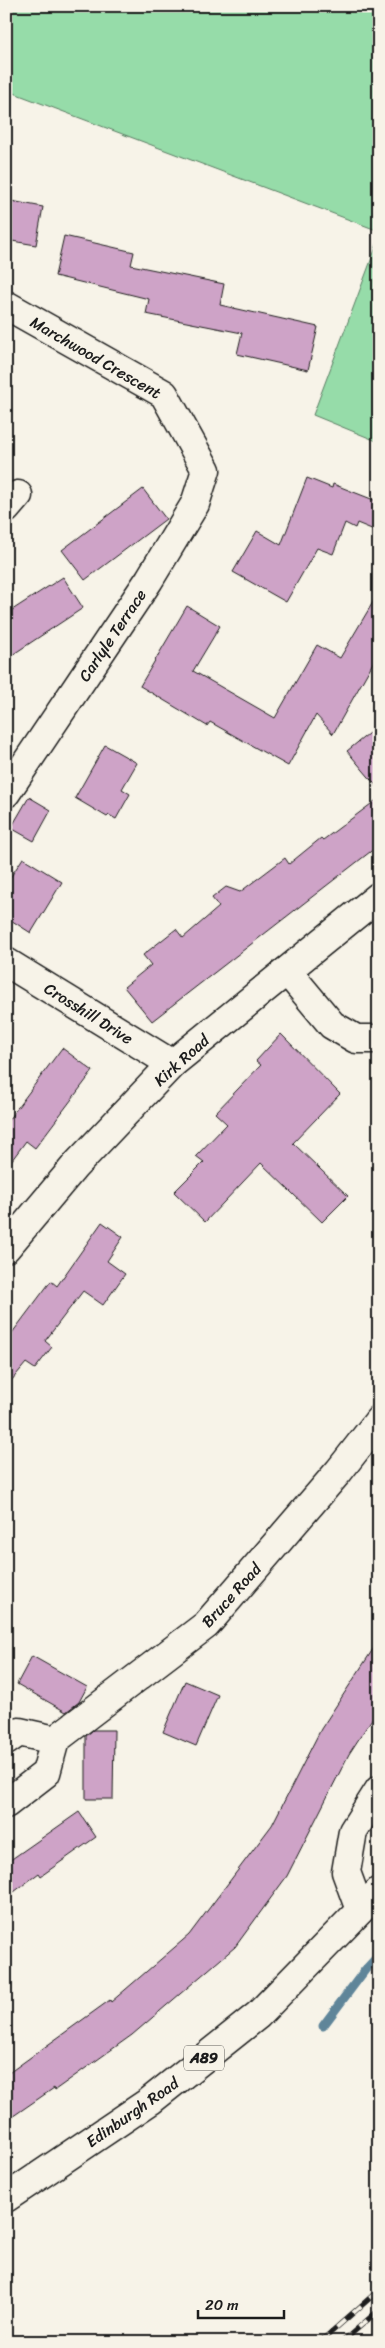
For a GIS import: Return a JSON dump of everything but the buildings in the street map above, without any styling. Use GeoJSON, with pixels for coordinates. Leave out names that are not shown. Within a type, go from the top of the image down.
{"type":"FeatureCollection","features":[{"type":"Feature","properties":{"kind":"street","name":"Marchwood Crescent"},"geometry":{"type":"LineString","coordinates":[[6,305],[164,394],[206,470]]}},
{"type":"Feature","properties":{"kind":"street","name":"Carlyle Terrace"},"geometry":{"type":"LineString","coordinates":[[6,793],[148,580],[195,504],[206,470]]}},
{"type":"Feature","properties":{"kind":"street","name":"Kirk Road"},"geometry":{"type":"LineString","coordinates":[[6,1248],[75,1166],[172,1064],[379,896]]}},
{"type":"Feature","properties":{"kind":"street","name":"Crosshill Drive"},"geometry":{"type":"LineString","coordinates":[[6,962],[172,1064]]}},
{"type":"Feature","properties":{"kind":"street"},"geometry":{"type":"LineString","coordinates":[[287,970],[332,1024],[356,1039],[379,1039]]}},
{"type":"Feature","properties":{"kind":"street","name":"Bruce Road"},"geometry":{"type":"LineString","coordinates":[[55,1740],[206,1625],[340,1471],[379,1420]]}},
{"type":"Feature","properties":{"kind":"street"},"geometry":{"type":"LineString","coordinates":[[6,1741],[19,1732],[55,1740],[46,1773],[6,1804]]}},
{"type":"Feature","properties":{"kind":"street"},"geometry":{"type":"LineString","coordinates":[[360,1910],[346,1872],[353,1831],[379,1790]]}},
{"type":"Feature","properties":{"kind":"street","name":"Edinburgh Road"},"geometry":{"type":"LineString","coordinates":[[6,2198],[150,2101],[258,2015],[379,1891]]}},
{"type":"Feature","properties":{"kind":"green space"},"geometry":{"type":"Polygon","coordinates":[[[6,6],[379,6],[379,231],[6,90],[6,6]]]}},
{"type":"Feature","properties":{"kind":"green space"},"geometry":{"type":"Polygon","coordinates":[[[379,239],[379,442],[313,415],[379,239]]]}},
{"type":"Feature","properties":{"kind":"waterway"},"geometry":{"type":"LineString","coordinates":[[323,2026],[365,1970],[379,1955]]}},
{"type":"Feature","properties":{"kind":"railway"},"geometry":{"type":"LineString","coordinates":[[320,2342],[379,2290]]}},
{"type":"Feature","properties":{"kind":"railway"},"geometry":{"type":"LineString","coordinates":[[342,2342],[379,2310]]}}]}
